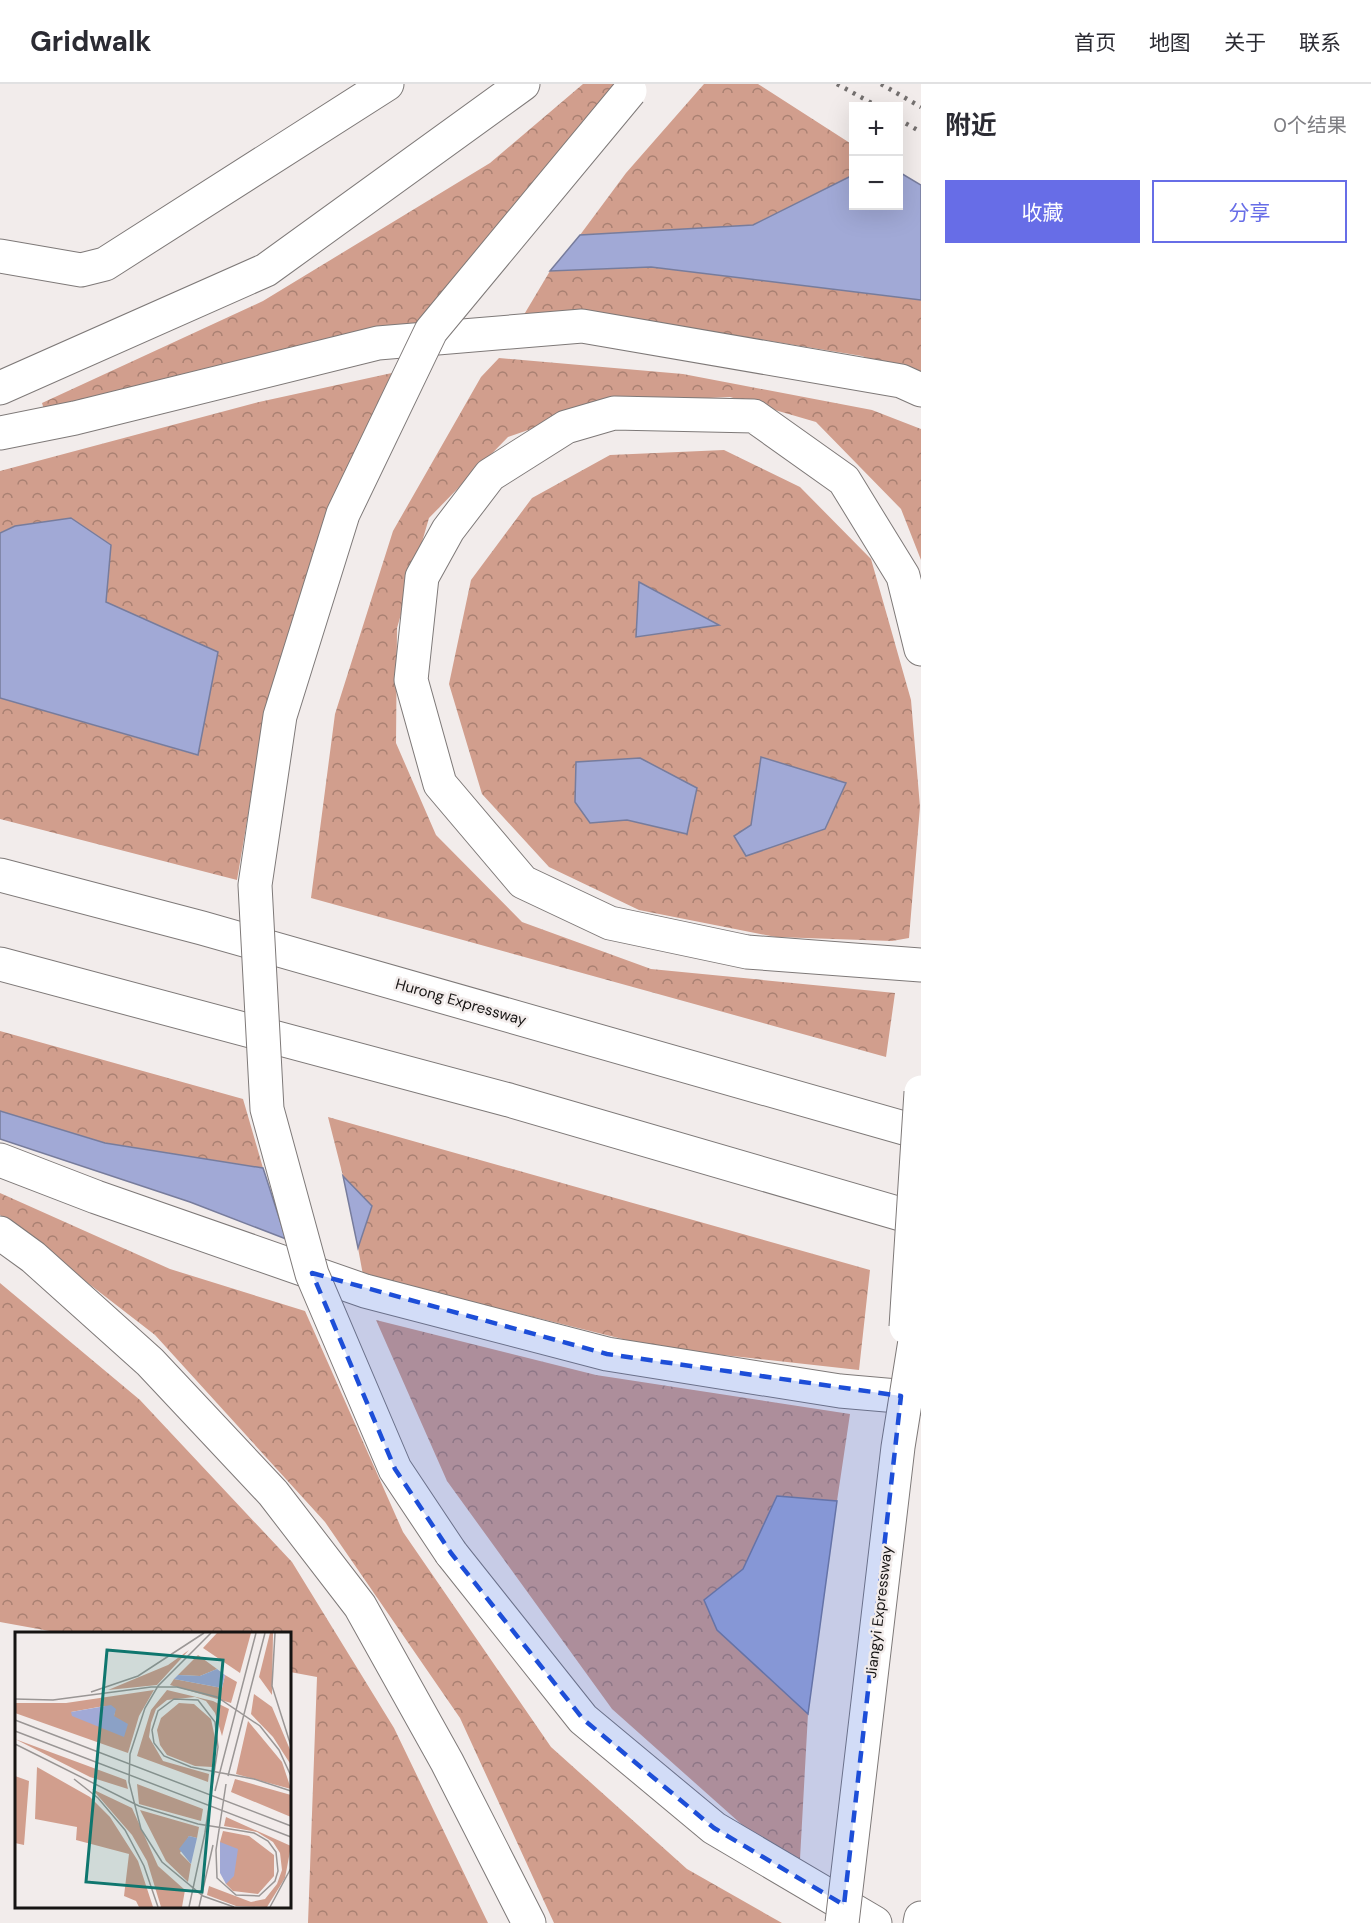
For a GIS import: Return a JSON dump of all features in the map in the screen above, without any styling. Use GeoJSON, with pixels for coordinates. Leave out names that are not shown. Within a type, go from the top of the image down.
{"type":"FeatureCollection","features":[{"type":"Feature","properties":{"kind":"main road"},"geometry":{"type":"LineString","coordinates":[[0,256],[81,270],[105,264],[387,84]]}},
{"type":"Feature","properties":{"kind":"main road"},"geometry":{"type":"LineString","coordinates":[[0,388],[266,270],[523,84]]}},
{"type":"Feature","properties":{"kind":"main road"},"geometry":{"type":"LineString","coordinates":[[633,87],[431,331],[342,514],[280,716],[255,885],[267,1109],[312,1274],[395,1469],[451,1553],[584,1719],[714,1828],[875,1923]]}},
{"type":"Feature","properties":{"kind":"main road"},"geometry":{"type":"LineString","coordinates":[[0,433],[75,418],[378,344],[582,326],[901,381],[921,390]]}},
{"type":"Feature","properties":{"kind":"main road"},"geometry":{"type":"LineString","coordinates":[[921,649],[903,576],[844,480],[754,416],[614,413],[566,427],[490,475],[448,530],[422,577],[411,680],[440,784],[523,882],[610,923],[747,952],[921,965]]}},
{"type":"Feature","properties":{"kind":"main road","name":"Hurong Expressway"},"geometry":{"type":"LineString","coordinates":[[0,875],[202,928],[921,1133]]}},
{"type":"Feature","properties":{"kind":"main road"},"geometry":{"type":"LineString","coordinates":[[0,964],[508,1100],[921,1220]]}},
{"type":"Feature","properties":{"kind":"main road"},"geometry":{"type":"LineString","coordinates":[[898,1447],[921,1092]]}},
{"type":"Feature","properties":{"kind":"main road"},"geometry":{"type":"LineString","coordinates":[[0,1160],[96,1197],[365,1291],[607,1354],[840,1391],[921,1398]]}},
{"type":"Feature","properties":{"kind":"main road"},"geometry":{"type":"LineString","coordinates":[[0,1233],[33,1257],[150,1362],[273,1493],[353,1596],[447,1762],[529,1923]]}},
{"type":"Feature","properties":{"kind":"main road","name":"Jiangyi Expressway"},"geometry":{"type":"LineString","coordinates":[[842,1923],[898,1447],[921,1302]]}},
{"type":"Feature","properties":{"kind":"main road"},"geometry":{"type":"LineString","coordinates":[[920,1923],[921,1918]]}},
{"type":"Feature","properties":{"kind":"highlighted area"},"geometry":{"type":"Polygon","coordinates":[[[312,1273],[607,1354],[901,1396],[844,1905],[714,1828],[583,1719],[451,1553],[395,1469],[312,1273]]]}},
{"type":"Feature","properties":{"kind":"green space"},"geometry":{"type":"Polygon","coordinates":[[[583,84],[619,84],[420,326],[45,413],[42,403],[263,301],[490,163],[583,84]]]}},
{"type":"Feature","properties":{"kind":"green space"},"geometry":{"type":"Polygon","coordinates":[[[704,84],[758,84],[849,142],[849,177],[753,225],[580,235],[626,173],[704,84]]]}},
{"type":"Feature","properties":{"kind":"green space"},"geometry":{"type":"Polygon","coordinates":[[[651,267],[921,300],[921,379],[862,356],[683,327],[542,317],[522,318],[550,271],[651,267]]]}},
{"type":"Feature","properties":{"kind":"green space"},"geometry":{"type":"Polygon","coordinates":[[[499,358],[683,374],[872,410],[921,429],[921,560],[901,509],[816,422],[730,397],[606,403],[508,437],[429,518],[397,628],[396,743],[436,835],[522,922],[651,969],[895,993],[886,1057],[311,898],[335,714],[393,531],[481,377],[499,358]]]}},
{"type":"Feature","properties":{"kind":"green space"},"geometry":{"type":"Polygon","coordinates":[[[401,371],[258,756],[237,880],[0,819],[0,698],[197,755],[105,602],[111,545],[15,526],[0,533],[0,471],[259,402],[401,371]]]}},
{"type":"Feature","properties":{"kind":"green space"},"geometry":{"type":"Polygon","coordinates":[[[724,450],[800,487],[871,559],[911,700],[920,807],[909,938],[892,941],[776,937],[639,910],[549,867],[482,794],[449,684],[471,580],[532,498],[610,455],[724,450]],[[697,788],[627,820],[687,834],[697,788]],[[750,826],[734,836],[746,856],[750,826]]]}},
{"type":"Feature","properties":{"kind":"green space"},"geometry":{"type":"Polygon","coordinates":[[[0,1031],[243,1099],[263,1168],[105,1143],[0,1111],[0,1031]]]}},
{"type":"Feature","properties":{"kind":"green space"},"geometry":{"type":"Polygon","coordinates":[[[328,1117],[870,1270],[859,1370],[659,1348],[363,1275],[358,1248],[372,1206],[343,1176],[328,1117]]]}},
{"type":"Feature","properties":{"kind":"green space"},"geometry":{"type":"Polygon","coordinates":[[[0,1193],[170,1269],[305,1311],[403,1532],[551,1747],[687,1869],[782,1923],[554,1923],[460,1718],[325,1522],[155,1335],[0,1215],[0,1193]]]}},
{"type":"Feature","properties":{"kind":"green space"},"geometry":{"type":"Polygon","coordinates":[[[0,1283],[140,1400],[292,1562],[394,1728],[488,1923],[308,1923],[317,1677],[291,1672],[291,1632],[55,1632],[0,1622],[0,1283]]]}},
{"type":"Feature","properties":{"kind":"green space"},"geometry":{"type":"Polygon","coordinates":[[[376,1320],[596,1375],[850,1414],[837,1501],[777,1496],[743,1569],[704,1600],[717,1630],[808,1714],[800,1859],[749,1831],[612,1709],[447,1481],[376,1320]]]}},
{"type":"Feature","properties":{"kind":"water"},"geometry":{"type":"Polygon","coordinates":[[[903,174],[921,185],[921,300],[651,267],[550,271],[580,235],[753,225],[849,177],[849,210],[903,210],[903,174]]]}},
{"type":"Feature","properties":{"kind":"water"},"geometry":{"type":"Polygon","coordinates":[[[71,518],[111,545],[106,602],[218,652],[198,755],[0,698],[0,533],[15,526],[71,518]]]}},
{"type":"Feature","properties":{"kind":"water"},"geometry":{"type":"Polygon","coordinates":[[[639,582],[719,625],[636,637],[639,582]]]}},
{"type":"Feature","properties":{"kind":"water"},"geometry":{"type":"Polygon","coordinates":[[[761,757],[846,783],[825,829],[746,856],[734,836],[751,825],[761,757]]]}},
{"type":"Feature","properties":{"kind":"water"},"geometry":{"type":"Polygon","coordinates":[[[640,758],[697,788],[687,834],[627,820],[590,823],[575,802],[576,762],[640,758]]]}},
{"type":"Feature","properties":{"kind":"water"},"geometry":{"type":"Polygon","coordinates":[[[0,1111],[105,1143],[263,1168],[286,1239],[190,1202],[0,1139],[0,1111]]]}},
{"type":"Feature","properties":{"kind":"water"},"geometry":{"type":"Polygon","coordinates":[[[343,1176],[372,1206],[358,1248],[343,1176]]]}},
{"type":"Feature","properties":{"kind":"water"},"geometry":{"type":"Polygon","coordinates":[[[777,1496],[837,1501],[808,1714],[717,1630],[704,1600],[743,1569],[777,1496]]]}},
{"type":"Feature","properties":{"kind":"railway"},"geometry":{"type":"LineString","coordinates":[[837,84],[870,102]]}},
{"type":"Feature","properties":{"kind":"railway"},"geometry":{"type":"LineString","coordinates":[[881,84],[921,107]]}},
{"type":"Feature","properties":{"kind":"railway"},"geometry":{"type":"LineString","coordinates":[[903,122],[921,132]]}}]}
